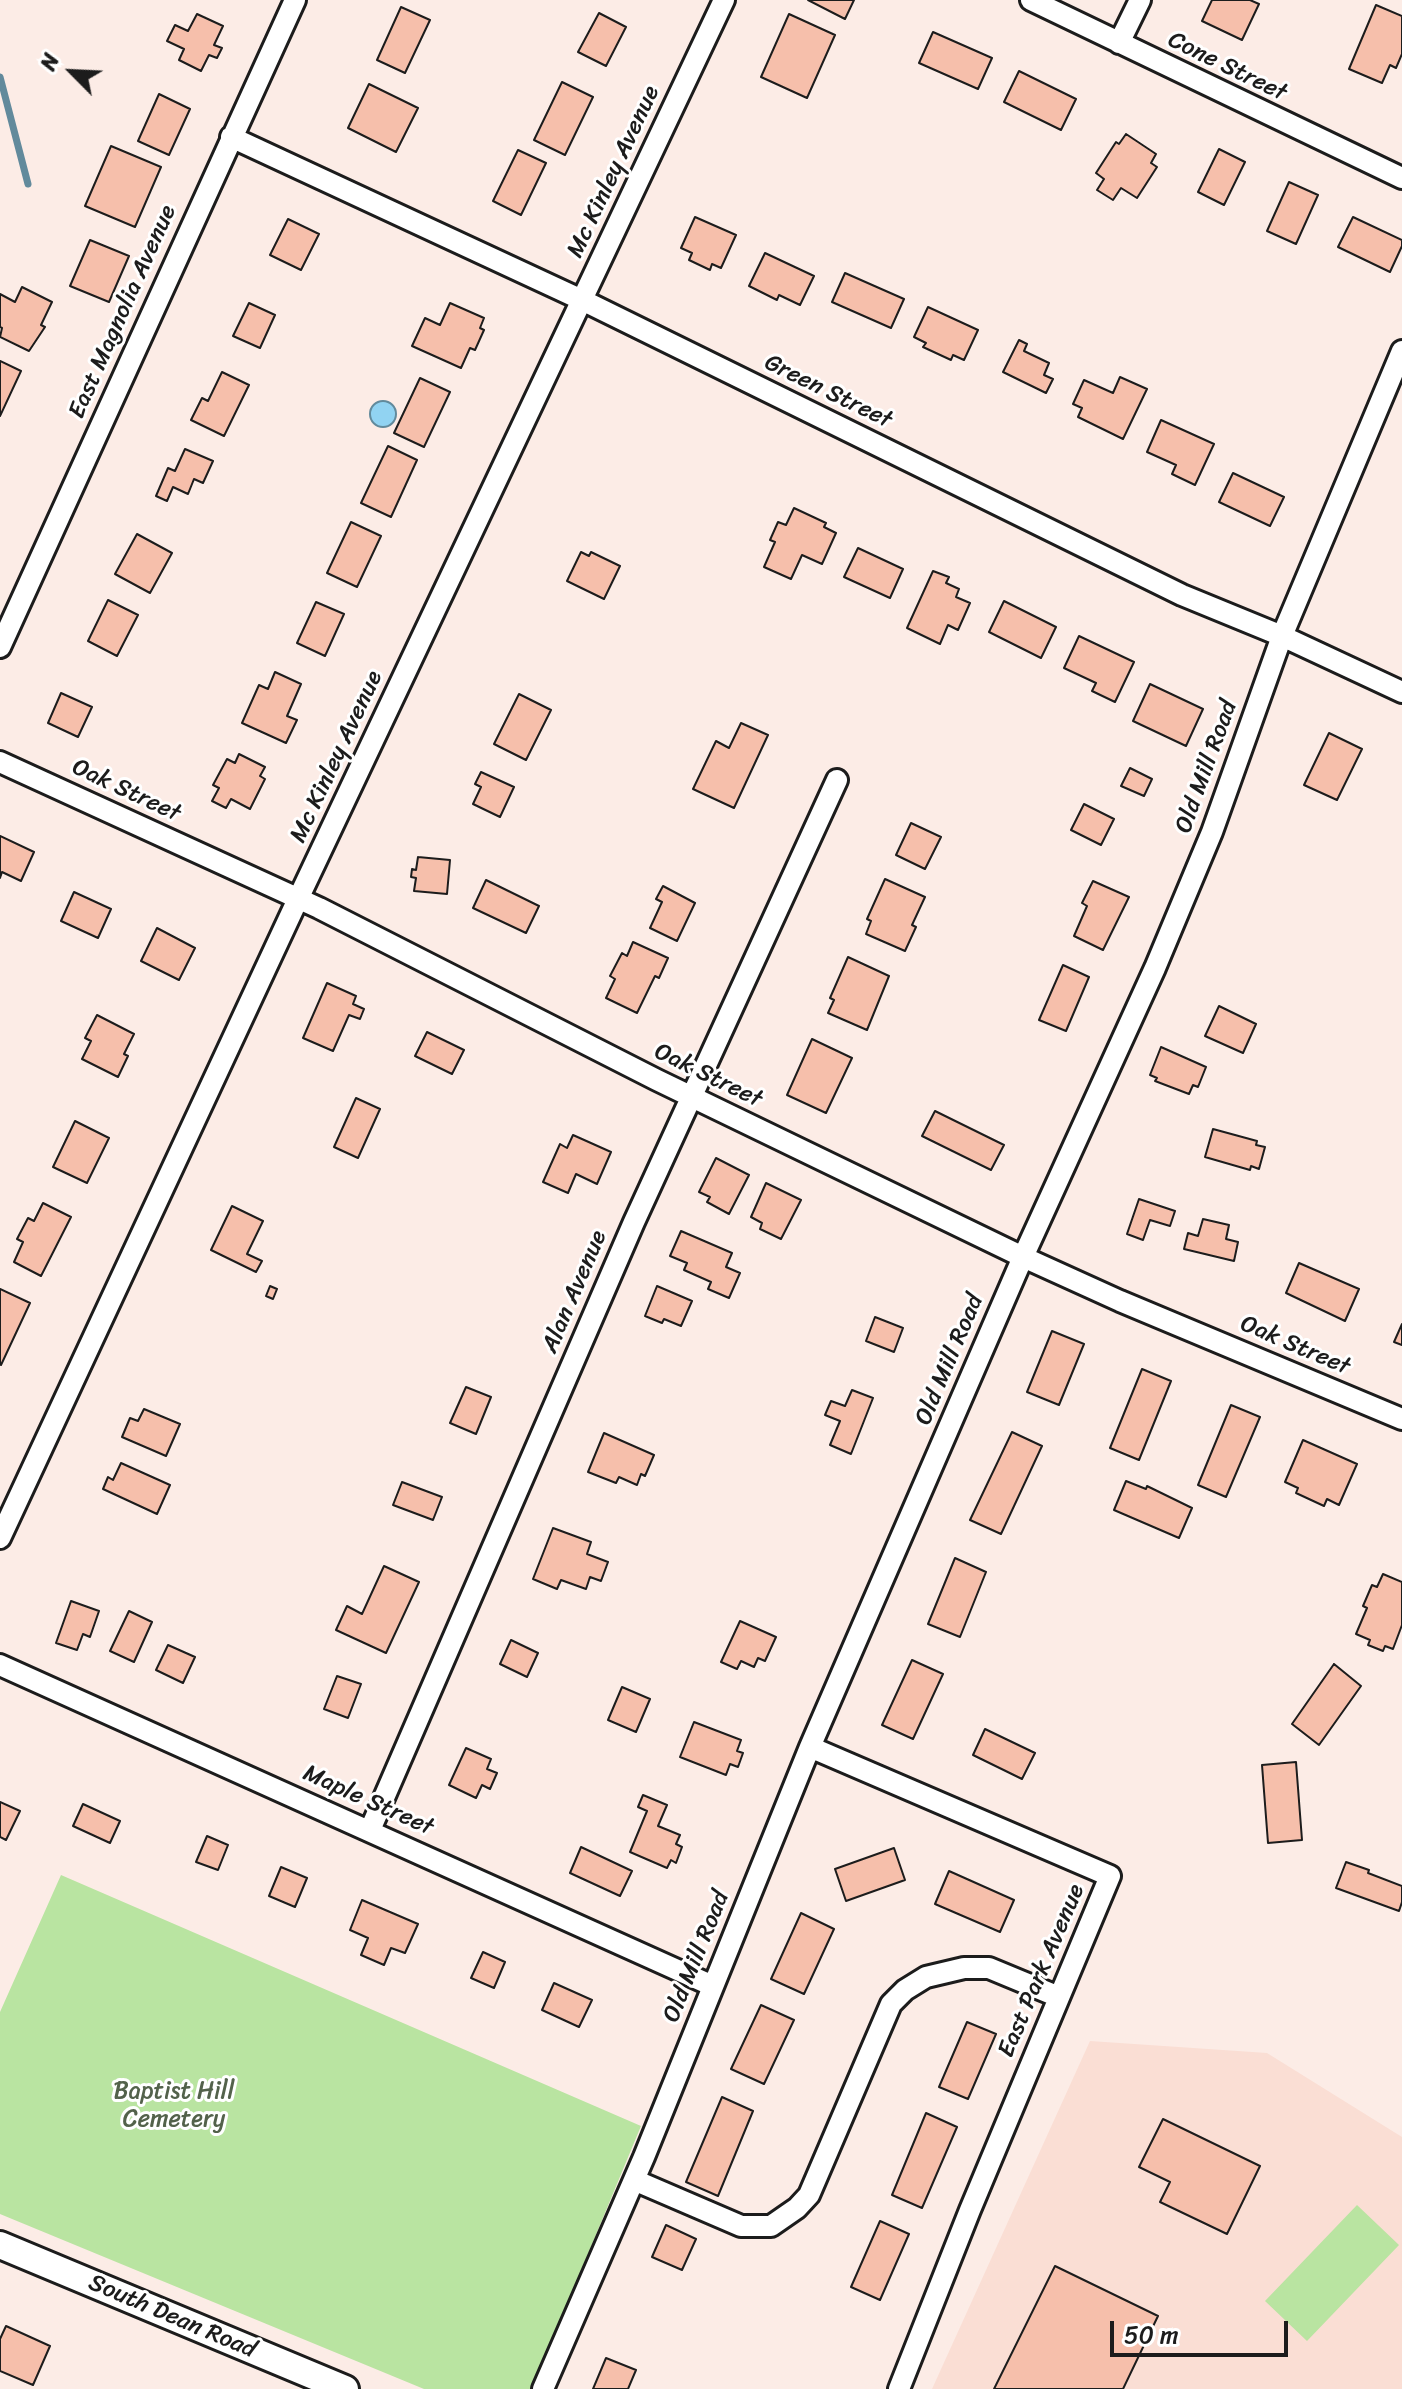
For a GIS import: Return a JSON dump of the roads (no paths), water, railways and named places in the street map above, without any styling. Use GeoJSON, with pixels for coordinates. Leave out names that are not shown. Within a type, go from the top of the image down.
{"type":"FeatureCollection","features":[{"type":"Feature","properties":{"kind":"street","name":"East Magnolia Avenue"},"geometry":{"type":"LineString","coordinates":[[0,647],[295,0]]}},
{"type":"Feature","properties":{"kind":"street","name":"Mc Kinley Avenue"},"geometry":{"type":"LineString","coordinates":[[0,1538],[298,899],[724,0]]}},
{"type":"Feature","properties":{"kind":"street","name":"Cone Street"},"geometry":{"type":"LineString","coordinates":[[1031,0],[1402,178]]}},
{"type":"Feature","properties":{"kind":"street"},"geometry":{"type":"LineString","coordinates":[[1119,43],[1140,0]]}},
{"type":"Feature","properties":{"kind":"street","name":"Green Street"},"geometry":{"type":"LineString","coordinates":[[231,137],[582,300],[1182,595],[1282,636],[1402,692]]}},
{"type":"Feature","properties":{"kind":"street","name":"Old Mill Road"},"geometry":{"type":"LineString","coordinates":[[543,2389],[634,2180],[810,1747],[1023,1257],[1155,968],[1212,832],[1282,636],[1402,351]]}},
{"type":"Feature","properties":{"kind":"street","name":"Oak Street"},"geometry":{"type":"LineString","coordinates":[[0,762],[298,899],[692,1098],[1023,1257],[1402,1419]]}},
{"type":"Feature","properties":{"kind":"street","name":"Alan Avenue"},"geometry":{"type":"LineString","coordinates":[[370,1830],[634,1222],[837,780]]}},
{"type":"Feature","properties":{"kind":"street","name":"Maple Street"},"geometry":{"type":"LineString","coordinates":[[0,1665],[713,1986]]}},
{"type":"Feature","properties":{"kind":"street","name":"East Park Avenue"},"geometry":{"type":"LineString","coordinates":[[810,1747],[1110,1876],[964,2224],[899,2389]]}},
{"type":"Feature","properties":{"kind":"street"},"geometry":{"type":"LineString","coordinates":[[634,2180],[741,2226],[771,2226],[797,2208],[809,2195],[891,2004],[905,1990],[926,1977],[964,1968],[989,1968],[1059,1997]]}},
{"type":"Feature","properties":{"kind":"street","name":"South Dean Road"},"geometry":{"type":"LineString","coordinates":[[0,2245],[345,2389]]}},
{"type":"Feature","properties":{"kind":"water"},"geometry":{"type":"Polygon","coordinates":[[[383,401],[392,405],[396,414],[392,423],[383,427],[374,423],[370,414],[374,405],[383,401]]]}},
{"type":"Feature","properties":{"kind":"waterway"},"geometry":{"type":"LineString","coordinates":[[0,77],[28,184]]}},
{"type":"Feature","properties":{"kind":"park label","name":"Baptist Hill Cemetery"},"geometry":{"type":"Point","coordinates":[174,2106]}}]}
